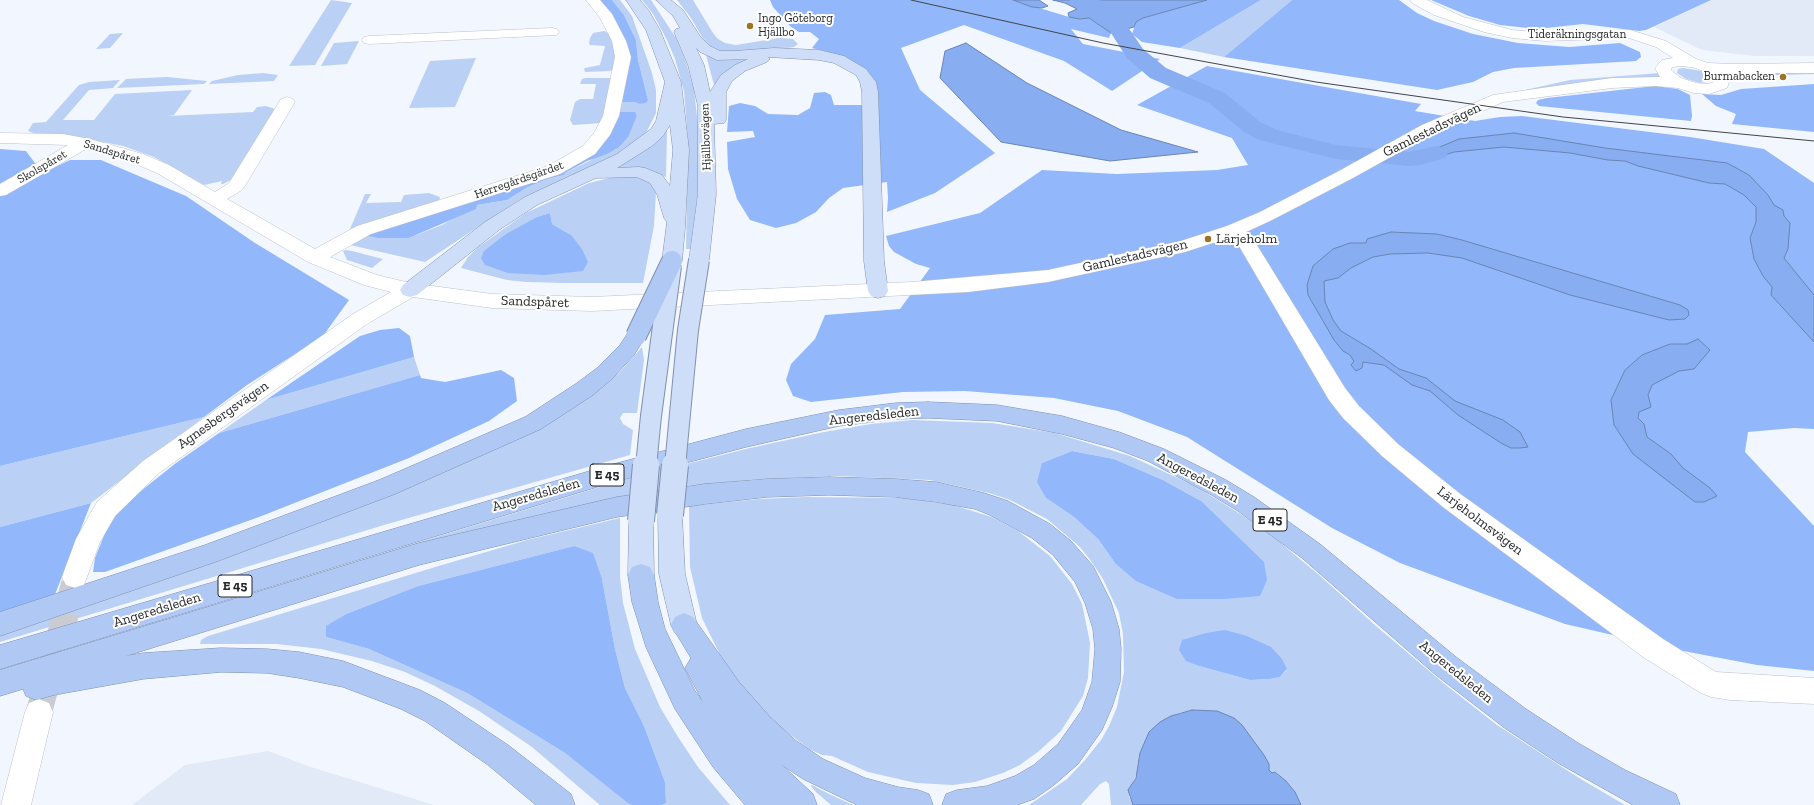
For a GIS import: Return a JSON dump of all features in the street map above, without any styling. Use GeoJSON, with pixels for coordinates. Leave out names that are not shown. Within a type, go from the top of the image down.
{"type":"FeatureCollection","features":[{"type":"Feature","properties":{"kind":"highway"},"geometry":{"type":"LineString","coordinates":[[0,624],[209,554],[387,487],[479,448],[533,423],[585,389],[605,373],[626,350],[636,336],[672,261]]}},
{"type":"Feature","properties":{"kind":"highway","name":"Angeredsleden"},"geometry":{"type":"LineString","coordinates":[[0,657],[610,474],[746,438],[839,418],[896,411],[935,410],[990,413],[1062,425],[1119,441],[1156,455],[1218,487],[1264,516],[1311,551],[1446,666],[1516,719],[1568,753],[1615,780],[1665,805]]}},
{"type":"Feature","properties":{"kind":"highway"},"geometry":{"type":"LineString","coordinates":[[0,683],[419,554],[617,507],[705,494],[767,488],[829,486],[895,488],[936,492],[976,500],[999,508],[1042,531],[1062,548],[1084,574],[1098,602],[1106,630],[1108,649],[1106,682],[1098,707],[1092,720],[1068,754],[1044,775],[1014,792],[987,801],[957,805]]}},
{"type":"Feature","properties":{"kind":"highway"},"geometry":{"type":"LineString","coordinates":[[641,575],[645,602],[657,641],[685,700],[723,757],[766,805]]}},
{"type":"Feature","properties":{"kind":"highway"},"geometry":{"type":"LineString","coordinates":[[684,625],[701,673],[734,732],[760,764],[802,805]]}},
{"type":"Feature","properties":{"kind":"highway"},"geometry":{"type":"LineString","coordinates":[[684,625],[737,701],[760,727],[785,750],[813,768],[862,792],[898,802],[918,805]]}},
{"type":"Feature","properties":{"kind":"highway"},"geometry":{"type":"LineString","coordinates":[[0,696],[54,682],[167,663],[229,660],[299,665],[343,674],[368,682],[410,699],[429,709],[498,755],[560,805]]}},
{"type":"Feature","properties":{"kind":"main road","name":"Hjällbovägen"},"geometry":{"type":"LineString","coordinates":[[633,0],[642,11],[653,30],[672,82],[680,150],[676,228],[651,416],[641,521],[641,575]]}},
{"type":"Feature","properties":{"kind":"main road","name":"Hjällbovägen"},"geometry":{"type":"LineString","coordinates":[[661,0],[678,25],[696,65],[706,106],[708,194],[688,330],[670,515],[672,574],[684,625]]}},
{"type":"Feature","properties":{"kind":"main road"},"geometry":{"type":"LineString","coordinates":[[661,0],[678,13],[695,39],[705,49],[717,55],[735,56],[786,53],[819,55],[839,59],[861,72],[868,82],[870,92],[874,261],[878,291]]}},
{"type":"Feature","properties":{"kind":"main road"},"geometry":{"type":"LineString","coordinates":[[708,194],[719,146],[718,92],[726,78],[740,68],[757,60],[786,53]]}},
{"type":"Feature","properties":{"kind":"main road"},"geometry":{"type":"LineString","coordinates":[[410,290],[492,226],[531,201],[623,158],[657,132],[667,111],[672,82]]}},
{"type":"Feature","properties":{"kind":"main road"},"geometry":{"type":"LineString","coordinates":[[589,175],[639,172],[656,179],[666,194],[676,228]]}},
{"type":"Feature","properties":{"kind":"street","name":"Herregårdsgärdet"},"geometry":{"type":"LineString","coordinates":[[315,258],[336,244],[364,230],[534,178],[554,170],[588,150],[602,135],[611,116],[623,57],[619,41],[610,22],[593,0]]}},
{"type":"Feature","properties":{"kind":"street","name":"Tideräkningsgatan"},"geometry":{"type":"LineString","coordinates":[[1406,0],[1437,18],[1486,34],[1537,42],[1617,39],[1630,40],[1652,48],[1666,66]]}},
{"type":"Feature","properties":{"kind":"street","name":"Tideräkningsgatan"},"geometry":{"type":"LineString","coordinates":[[1418,0],[1452,18],[1471,25],[1505,33],[1545,37],[1630,34],[1661,44],[1697,64]]}},
{"type":"Feature","properties":{"kind":"street"},"geometry":{"type":"LineString","coordinates":[[369,40],[552,32]]}},
{"type":"Feature","properties":{"kind":"street","name":"Gamlestadsvägen"},"geometry":{"type":"LineString","coordinates":[[1505,97],[1511,90],[1548,81],[1666,66],[1697,64],[1732,69],[1814,68]]}},
{"type":"Feature","properties":{"kind":"street"},"geometry":{"type":"LineString","coordinates":[[1697,64],[1716,73],[1723,81]]}},
{"type":"Feature","properties":{"kind":"street","name":"Gamlestadsvägen"},"geometry":{"type":"LineString","coordinates":[[1666,66],[1667,76],[1679,83],[1694,88],[1709,89],[1719,87],[1723,81],[1814,76]]}},
{"type":"Feature","properties":{"kind":"street","name":"Gamlestadsvägen"},"geometry":{"type":"LineString","coordinates":[[878,291],[968,285],[1048,276],[1185,246],[1234,230],[1364,164],[1428,128],[1505,97],[1606,84],[1656,81],[1679,83]]}},
{"type":"Feature","properties":{"kind":"street"},"geometry":{"type":"LineString","coordinates":[[215,199],[236,186],[287,102]]}},
{"type":"Feature","properties":{"kind":"street","name":"Sandspåret"},"geometry":{"type":"LineString","coordinates":[[0,138],[84,142],[137,158],[163,169],[256,225],[315,258],[371,280],[410,290],[492,301],[592,304],[878,291]]}},
{"type":"Feature","properties":{"kind":"street","name":"Skolspåret"},"geometry":{"type":"LineString","coordinates":[[0,191],[84,142]]}},
{"type":"Feature","properties":{"kind":"street","name":"Lärjeholmsvägen"},"geometry":{"type":"LineString","coordinates":[[1234,230],[1246,242],[1337,394],[1352,412],[1390,450],[1451,500],[1653,648],[1711,684],[1730,687],[1814,691]]}},
{"type":"Feature","properties":{"kind":"street","name":"Agnesbergsvägen"},"geometry":{"type":"LineString","coordinates":[[75,577],[88,540],[106,509],[151,467],[360,319],[386,302],[410,290]]}},
{"type":"Feature","properties":{"kind":"street"},"geometry":{"type":"LineString","coordinates":[[16,805],[39,712]]}},
{"type":"Feature","properties":{"kind":"shaded area"},"geometry":{"type":"Polygon","coordinates":[[[331,0],[352,3],[315,65],[289,66],[331,0]]]}},
{"type":"Feature","properties":{"kind":"shaded area"},"geometry":{"type":"Polygon","coordinates":[[[597,0],[612,0],[624,15],[636,40],[638,60],[648,100],[646,103],[639,104],[635,102],[620,102],[628,64],[597,0]]]}},
{"type":"Feature","properties":{"kind":"shaded area"},"geometry":{"type":"Polygon","coordinates":[[[612,0],[620,0],[632,16],[652,73],[656,90],[656,113],[641,139],[625,151],[519,200],[425,262],[350,245],[363,235],[409,238],[442,225],[477,205],[507,200],[528,187],[548,179],[564,175],[565,173],[591,160],[633,125],[637,116],[630,112],[618,112],[620,102],[635,102],[639,104],[648,100],[638,60],[636,40],[624,15],[612,0]]]}},
{"type":"Feature","properties":{"kind":"shaded area"},"geometry":{"type":"Polygon","coordinates":[[[642,0],[651,0],[676,38],[686,62],[694,90],[699,134],[699,184],[690,249],[686,249],[688,140],[684,91],[675,59],[667,40],[653,14],[642,0]]]}},
{"type":"Feature","properties":{"kind":"shaded area"},"geometry":{"type":"Polygon","coordinates":[[[677,0],[693,0],[713,33],[718,39],[725,43],[736,45],[779,38],[793,39],[798,44],[794,47],[748,53],[727,53],[714,50],[702,37],[691,18],[677,0]]]}},
{"type":"Feature","properties":{"kind":"shaded area"},"geometry":{"type":"Polygon","coordinates":[[[770,0],[1013,0],[1069,17],[1080,19],[1089,18],[1111,33],[1109,38],[1071,29],[1083,44],[1160,59],[1112,91],[1064,61],[964,25],[901,48],[920,90],[995,153],[935,193],[887,212],[887,182],[843,188],[829,198],[816,212],[796,223],[776,228],[750,220],[737,199],[728,169],[727,142],[755,137],[753,131],[727,132],[729,106],[740,103],[755,106],[768,114],[798,115],[810,108],[814,93],[825,92],[831,95],[834,105],[870,105],[868,84],[850,62],[836,54],[812,48],[819,39],[810,32],[799,32],[791,27],[773,7],[770,0]]]}},
{"type":"Feature","properties":{"kind":"shaded area"},"geometry":{"type":"Polygon","coordinates":[[[1013,0],[1039,0],[1048,6],[1042,8],[1032,7],[1013,0]]]}},
{"type":"Feature","properties":{"kind":"shaded area"},"geometry":{"type":"Polygon","coordinates":[[[1053,0],[1207,0],[1143,18],[1136,22],[1134,27],[1111,33],[1089,18],[1080,19],[1069,17],[1068,13],[1077,9],[1065,3],[1053,0]]]}},
{"type":"Feature","properties":{"kind":"shaded area"},"geometry":{"type":"Polygon","coordinates":[[[1207,0],[1261,0],[1180,48],[1142,42],[1132,34],[1136,22],[1143,18],[1207,0]]]}},
{"type":"Feature","properties":{"kind":"shaded area"},"geometry":{"type":"Polygon","coordinates":[[[1261,0],[1292,0],[1224,57],[1180,48],[1261,0]]]}},
{"type":"Feature","properties":{"kind":"shaded area"},"geometry":{"type":"Polygon","coordinates":[[[1292,0],[1399,0],[1417,13],[1434,21],[1473,34],[1518,43],[1569,47],[1620,43],[1640,52],[1641,57],[1636,61],[1514,68],[1493,72],[1473,82],[1437,90],[1224,57],[1292,0]]]}},
{"type":"Feature","properties":{"kind":"shaded area"},"geometry":{"type":"Polygon","coordinates":[[[1431,0],[1711,0],[1646,30],[1639,31],[1583,24],[1537,29],[1500,25],[1469,16],[1431,0]]]}},
{"type":"Feature","properties":{"kind":"shaded area"},"geometry":{"type":"Polygon","coordinates":[[[1711,0],[1814,0],[1814,56],[1755,56],[1702,50],[1654,27],[1711,0]]]}},
{"type":"Feature","properties":{"kind":"shaded area"},"geometry":{"type":"Polygon","coordinates":[[[604,31],[609,33],[617,51],[615,69],[610,71],[585,72],[585,68],[600,65],[605,46],[589,44],[593,33],[604,31]]]}},
{"type":"Feature","properties":{"kind":"shaded area"},"geometry":{"type":"Polygon","coordinates":[[[123,33],[110,48],[96,49],[110,34],[123,33]]]}},
{"type":"Feature","properties":{"kind":"shaded area"},"geometry":{"type":"Polygon","coordinates":[[[359,41],[347,64],[321,66],[334,43],[359,41]]]}},
{"type":"Feature","properties":{"kind":"shaded area"},"geometry":{"type":"Polygon","coordinates":[[[966,43],[1027,83],[1121,130],[1198,152],[1110,161],[1001,142],[940,78],[945,51],[966,43]]]}},
{"type":"Feature","properties":{"kind":"shaded area"},"geometry":{"type":"Polygon","coordinates":[[[706,55],[728,60],[748,60],[714,85],[706,55]]]}},
{"type":"Feature","properties":{"kind":"shaded area"},"geometry":{"type":"Polygon","coordinates":[[[476,58],[455,107],[409,108],[430,61],[476,58]]]}},
{"type":"Feature","properties":{"kind":"shaded area"},"geometry":{"type":"Polygon","coordinates":[[[1207,66],[1421,104],[1415,111],[1475,121],[1500,117],[1522,116],[1690,137],[1764,149],[1814,183],[1814,429],[1794,428],[1748,432],[1745,452],[1814,526],[1814,671],[1757,665],[1678,650],[1565,624],[1400,563],[1332,528],[1187,437],[1118,411],[1054,398],[965,391],[903,392],[811,402],[793,396],[786,380],[791,364],[815,339],[825,315],[900,309],[930,268],[916,264],[894,252],[889,246],[886,236],[980,213],[1042,170],[1117,174],[1217,170],[1248,165],[1232,138],[1137,105],[1207,66]]]}},
{"type":"Feature","properties":{"kind":"shaded area"},"geometry":{"type":"Polygon","coordinates":[[[1683,68],[1702,71],[1709,76],[1710,80],[1700,83],[1686,79],[1677,73],[1678,69],[1683,68]]]}},
{"type":"Feature","properties":{"kind":"shaded area"},"geometry":{"type":"Polygon","coordinates":[[[1814,70],[1814,74],[1744,76],[1739,71],[1814,70]]]}},
{"type":"Feature","properties":{"kind":"shaded area"},"geometry":{"type":"Polygon","coordinates":[[[263,73],[278,75],[274,81],[209,84],[212,81],[238,75],[263,73]]]}},
{"type":"Feature","properties":{"kind":"shaded area"},"geometry":{"type":"Polygon","coordinates":[[[1660,73],[1665,79],[1516,92],[1570,80],[1660,73]]]}},
{"type":"Feature","properties":{"kind":"shaded area"},"geometry":{"type":"Polygon","coordinates":[[[167,77],[207,81],[204,84],[117,88],[126,79],[167,77]]]}},
{"type":"Feature","properties":{"kind":"shaded area"},"geometry":{"type":"Polygon","coordinates":[[[611,78],[613,80],[602,123],[573,125],[570,120],[575,102],[580,99],[593,99],[596,84],[580,84],[582,79],[611,78]]]}},
{"type":"Feature","properties":{"kind":"shaded area"},"geometry":{"type":"Polygon","coordinates":[[[120,80],[113,88],[89,90],[63,120],[94,120],[115,94],[192,90],[174,115],[167,116],[253,112],[257,107],[266,106],[275,109],[235,178],[223,184],[221,184],[222,181],[204,185],[154,157],[123,146],[81,138],[36,134],[28,131],[33,123],[46,122],[79,85],[89,82],[120,80]]]}},
{"type":"Feature","properties":{"kind":"shaded area"},"geometry":{"type":"Polygon","coordinates":[[[1814,84],[1814,132],[1732,124],[1736,114],[1716,106],[1702,94],[1721,95],[1741,89],[1814,84]]]}},
{"type":"Feature","properties":{"kind":"shaded area"},"geometry":{"type":"Polygon","coordinates":[[[1655,86],[1678,89],[1690,95],[1691,121],[1539,106],[1536,103],[1538,100],[1547,98],[1655,86]]]}},
{"type":"Feature","properties":{"kind":"shaded area"},"geometry":{"type":"Polygon","coordinates":[[[618,112],[635,112],[637,116],[628,137],[619,147],[607,154],[587,161],[564,175],[548,179],[528,187],[507,200],[477,205],[476,209],[409,238],[379,238],[363,235],[596,149],[611,133],[618,112]]]}},
{"type":"Feature","properties":{"kind":"shaded area"},"geometry":{"type":"Polygon","coordinates":[[[666,130],[666,177],[640,167],[613,168],[666,130]]]}},
{"type":"Feature","properties":{"kind":"shaded area"},"geometry":{"type":"Polygon","coordinates":[[[1514,133],[1605,148],[1727,163],[1749,175],[1768,195],[1774,205],[1783,210],[1784,216],[1790,223],[1788,249],[1784,258],[1814,295],[1814,342],[1771,295],[1772,287],[1763,276],[1754,259],[1750,238],[1756,222],[1756,207],[1744,195],[1725,184],[1709,183],[1638,166],[1625,161],[1608,160],[1570,153],[1504,147],[1454,152],[1433,159],[1408,163],[1389,163],[1396,154],[1414,153],[1435,149],[1459,139],[1514,133]]]}},
{"type":"Feature","properties":{"kind":"shaded area"},"geometry":{"type":"Polygon","coordinates":[[[0,149],[26,151],[35,163],[51,169],[70,160],[101,160],[186,196],[255,243],[349,300],[323,336],[247,385],[204,417],[0,466],[0,149]]]}},
{"type":"Feature","properties":{"kind":"shaded area"},"geometry":{"type":"Polygon","coordinates":[[[617,176],[632,176],[647,181],[656,192],[654,226],[643,283],[526,282],[507,280],[461,268],[468,257],[477,248],[526,213],[589,183],[617,176]],[[550,213],[537,217],[523,226],[571,235],[552,224],[550,213]]]}},
{"type":"Feature","properties":{"kind":"shaded area"},"geometry":{"type":"Polygon","coordinates":[[[429,193],[440,197],[439,201],[350,229],[365,194],[371,194],[366,203],[401,202],[404,195],[429,193]]]}},
{"type":"Feature","properties":{"kind":"shaded area"},"geometry":{"type":"Polygon","coordinates":[[[550,213],[552,224],[571,235],[582,249],[588,262],[583,271],[544,275],[508,273],[485,265],[481,258],[484,251],[506,234],[537,217],[550,213]]]}},
{"type":"Feature","properties":{"kind":"shaded area"},"geometry":{"type":"Polygon","coordinates":[[[1391,232],[1437,234],[1462,240],[1680,305],[1688,310],[1689,315],[1685,319],[1669,320],[1570,295],[1462,258],[1428,253],[1390,254],[1373,257],[1351,268],[1338,278],[1324,281],[1325,302],[1333,320],[1341,331],[1371,349],[1399,369],[1426,378],[1455,401],[1503,420],[1520,432],[1528,447],[1511,448],[1458,415],[1430,391],[1412,385],[1384,365],[1363,362],[1362,368],[1356,371],[1351,365],[1354,361],[1350,355],[1343,351],[1334,340],[1308,295],[1307,285],[1313,266],[1333,249],[1350,243],[1366,243],[1367,239],[1391,232]]]}},
{"type":"Feature","properties":{"kind":"shaded area"},"geometry":{"type":"Polygon","coordinates":[[[346,250],[383,259],[372,268],[347,260],[343,251],[346,250]]]}},
{"type":"Feature","properties":{"kind":"shaded area"},"geometry":{"type":"Polygon","coordinates":[[[399,328],[410,336],[414,357],[266,400],[360,336],[380,330],[399,328]]]}},
{"type":"Feature","properties":{"kind":"shaded area"},"geometry":{"type":"Polygon","coordinates":[[[1698,339],[1710,350],[1694,369],[1679,371],[1652,385],[1648,395],[1651,407],[1639,412],[1638,418],[1644,424],[1647,437],[1671,454],[1683,468],[1710,488],[1717,496],[1704,502],[1695,502],[1633,454],[1614,425],[1611,400],[1625,370],[1642,355],[1670,344],[1687,344],[1698,339]]]}},
{"type":"Feature","properties":{"kind":"shaded area"},"geometry":{"type":"Polygon","coordinates":[[[642,347],[644,360],[637,413],[623,413],[620,418],[623,424],[633,430],[630,455],[384,525],[0,642],[0,633],[588,398],[618,374],[642,347]]]}},
{"type":"Feature","properties":{"kind":"shaded area"},"geometry":{"type":"Polygon","coordinates":[[[414,357],[420,375],[219,433],[266,400],[414,357]]]}},
{"type":"Feature","properties":{"kind":"shaded area"},"geometry":{"type":"Polygon","coordinates":[[[501,370],[514,378],[517,401],[489,421],[409,458],[259,517],[105,572],[93,572],[95,558],[107,528],[122,506],[176,463],[219,433],[420,375],[421,378],[445,382],[501,370]]]}},
{"type":"Feature","properties":{"kind":"shaded area"},"geometry":{"type":"Polygon","coordinates":[[[204,417],[91,503],[0,527],[0,466],[204,417]]]}},
{"type":"Feature","properties":{"kind":"shaded area"},"geometry":{"type":"Polygon","coordinates":[[[912,420],[992,423],[1055,433],[1130,456],[1195,486],[1270,534],[1447,686],[1497,725],[1579,778],[1625,805],[1301,805],[1295,792],[1286,781],[1276,772],[1272,773],[1269,770],[1264,755],[1242,725],[1217,711],[1192,710],[1179,713],[1160,722],[1140,753],[1138,771],[1131,786],[1129,797],[1133,805],[1111,805],[1109,784],[1106,781],[1100,784],[1081,805],[1029,805],[1067,779],[1101,740],[1109,726],[1117,707],[1124,672],[1123,634],[1119,613],[1103,579],[1091,561],[1080,547],[1047,519],[1010,500],[989,493],[930,480],[838,476],[758,479],[687,486],[613,499],[0,675],[0,670],[623,480],[750,448],[824,432],[871,424],[912,420]],[[1072,451],[1042,463],[1046,498],[1074,517],[1098,539],[1115,563],[1201,501],[1163,480],[1114,459],[1072,451]],[[1186,660],[1199,666],[1250,680],[1280,677],[1287,670],[1186,660]]]}},
{"type":"Feature","properties":{"kind":"shaded area"},"geometry":{"type":"Polygon","coordinates":[[[1072,451],[1114,459],[1163,480],[1201,501],[1264,562],[1267,580],[1260,596],[1225,599],[1177,599],[1136,581],[1115,563],[1098,539],[1074,517],[1046,498],[1037,482],[1042,463],[1072,451]]]}},
{"type":"Feature","properties":{"kind":"shaded area"},"geometry":{"type":"Polygon","coordinates":[[[806,497],[903,498],[953,505],[992,517],[1018,531],[1050,556],[1072,584],[1082,604],[1090,643],[1088,678],[1083,696],[1061,731],[1039,751],[1020,765],[1003,773],[975,782],[953,785],[916,783],[868,772],[832,756],[822,755],[809,749],[776,724],[747,694],[724,663],[702,618],[690,567],[689,506],[759,499],[806,497]]]}},
{"type":"Feature","properties":{"kind":"shaded area"},"geometry":{"type":"Polygon","coordinates":[[[91,503],[50,607],[0,622],[0,527],[91,503]]]}},
{"type":"Feature","properties":{"kind":"shaded area"},"geometry":{"type":"Polygon","coordinates":[[[620,518],[620,576],[623,603],[635,649],[660,707],[678,737],[698,767],[730,805],[662,805],[666,803],[665,782],[644,726],[625,688],[615,649],[602,579],[574,546],[418,586],[346,614],[327,626],[326,637],[369,649],[467,693],[565,753],[632,805],[600,805],[532,747],[479,711],[435,686],[405,672],[372,661],[321,649],[277,644],[200,644],[201,640],[208,636],[442,565],[527,540],[620,518]]]}},
{"type":"Feature","properties":{"kind":"shaded area"},"geometry":{"type":"Polygon","coordinates":[[[574,546],[593,553],[602,579],[615,649],[625,688],[644,726],[665,782],[666,803],[662,805],[632,805],[628,803],[565,753],[467,693],[369,649],[326,637],[326,626],[346,614],[418,586],[574,546]]]}},
{"type":"Feature","properties":{"kind":"shaded area"},"geometry":{"type":"Polygon","coordinates":[[[1225,630],[1247,636],[1271,647],[1282,659],[1287,669],[1280,677],[1250,680],[1186,661],[1179,650],[1182,640],[1206,633],[1225,630]]]}},
{"type":"Feature","properties":{"kind":"shaded area"},"geometry":{"type":"Polygon","coordinates":[[[1192,710],[1217,711],[1234,718],[1242,725],[1264,755],[1269,764],[1269,770],[1272,773],[1275,772],[1286,781],[1295,792],[1301,805],[1133,805],[1128,790],[1136,778],[1140,753],[1149,732],[1160,722],[1171,716],[1192,710]]]}},
{"type":"Feature","properties":{"kind":"shaded area"},"geometry":{"type":"Polygon","coordinates":[[[268,751],[311,767],[434,805],[132,805],[185,765],[268,751]]]}},
{"type":"Feature","properties":{"kind":"shaded area"},"geometry":{"type":"Polygon","coordinates":[[[812,785],[853,805],[831,805],[816,792],[811,786],[812,785]]]}},
{"type":"Feature","properties":{"kind":"waterway"},"geometry":{"type":"LineString","coordinates":[[1079,0],[1100,7],[1110,15],[1135,53],[1158,73],[1217,98],[1252,127],[1268,135],[1336,152],[1409,159],[1420,158],[1436,153]]}},
{"type":"Feature","properties":{"kind":"tunnel"},"geometry":{"type":"LineString","coordinates":[[39,712],[74,584]]}},
{"type":"Feature","properties":{"kind":"tram line"},"geometry":{"type":"LineString","coordinates":[[911,0],[1103,43],[1316,82],[1563,117],[1814,141]]}},
{"type":"Feature","properties":{"kind":"place","name":"Ingo Göteborg Hjällbo"},"geometry":{"type":"Point","coordinates":[750,26]}},
{"type":"Feature","properties":{"kind":"place","name":"Burmabacken"},"geometry":{"type":"Point","coordinates":[1783,77]}},
{"type":"Feature","properties":{"kind":"place","name":"Lärjeholm"},"geometry":{"type":"Point","coordinates":[1208,239]}}]}
